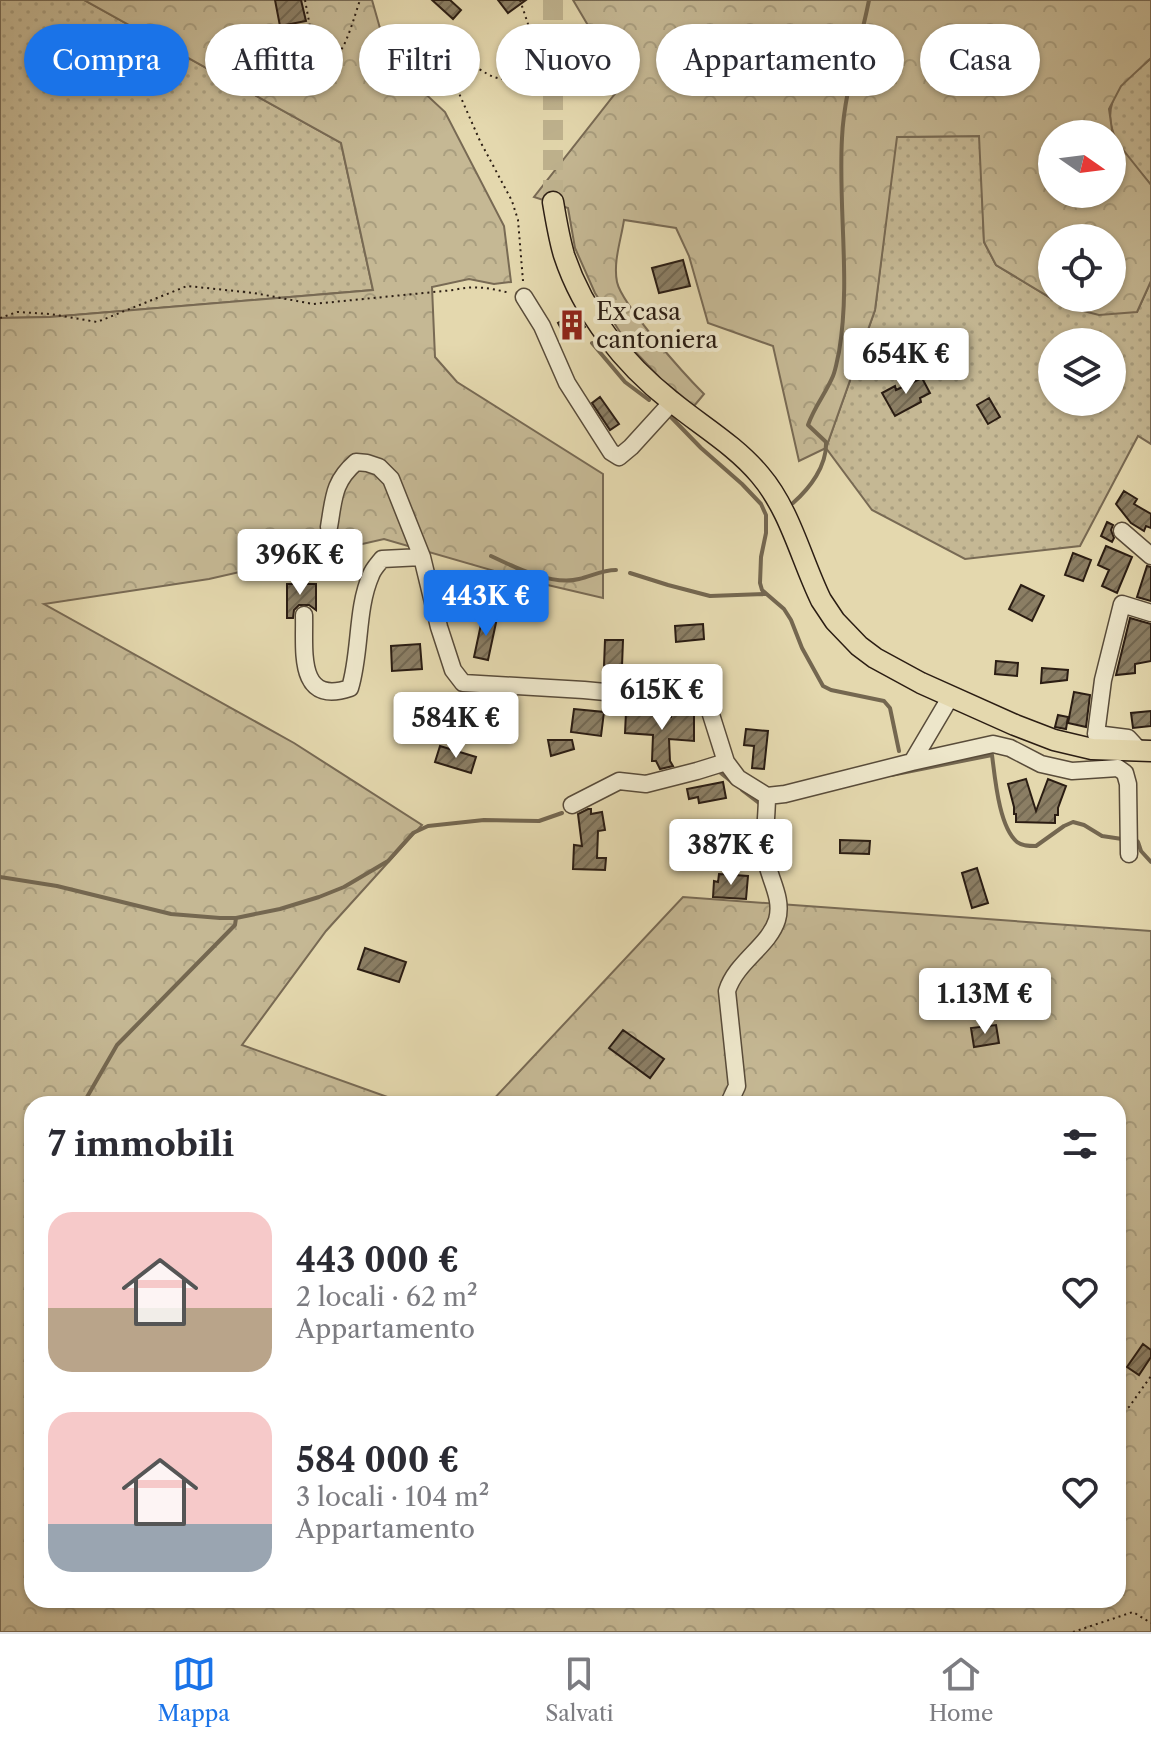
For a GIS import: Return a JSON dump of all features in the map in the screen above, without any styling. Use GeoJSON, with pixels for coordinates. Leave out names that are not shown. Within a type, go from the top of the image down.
{"type":"FeatureCollection","features":[{"type":"Feature","properties":{"kind":"main road"},"geometry":{"type":"LineString","coordinates":[[553,202],[565,257],[593,314],[628,363],[737,453],[766,482],[784,513],[821,600],[859,646],[904,675],[1054,740],[1092,749],[1145,751]]}},
{"type":"Feature","properties":{"kind":"street"},"geometry":{"type":"LineString","coordinates":[[524,297],[542,326],[567,383],[611,452],[619,457],[672,402]]}},
{"type":"Feature","properties":{"kind":"street"},"geometry":{"type":"LineString","coordinates":[[329,527],[335,488],[344,473],[356,462],[379,467],[391,479],[422,557],[453,670],[463,683],[701,701],[708,705],[726,762],[738,778],[767,796],[993,744],[1010,748],[1041,764],[1072,771],[1118,768],[1125,773],[1128,784],[1129,854]]}},
{"type":"Feature","properties":{"kind":"street"},"geometry":{"type":"LineString","coordinates":[[1122,531],[1151,556]]}},
{"type":"Feature","properties":{"kind":"street"},"geometry":{"type":"LineString","coordinates":[[304,615],[305,669],[311,682],[333,693],[350,688],[371,574],[382,559],[422,557]]}},
{"type":"Feature","properties":{"kind":"street"},"geometry":{"type":"LineString","coordinates":[[1145,751],[1128,738],[1096,734],[1103,680],[1122,604],[1151,613]]}},
{"type":"Feature","properties":{"kind":"street"},"geometry":{"type":"LineString","coordinates":[[912,762],[951,696]]}},
{"type":"Feature","properties":{"kind":"street"},"geometry":{"type":"LineString","coordinates":[[572,805],[619,781],[646,784],[726,762]]}},
{"type":"Feature","properties":{"kind":"street"},"geometry":{"type":"LineString","coordinates":[[732,1096],[737,1086],[727,991],[731,977],[769,935],[777,919],[778,896],[765,856],[767,796]]}},
{"type":"Feature","properties":{"kind":"path"},"geometry":{"type":"LineString","coordinates":[[305,0],[313,43],[319,60],[326,62],[334,60],[340,52],[360,0]]}},
{"type":"Feature","properties":{"kind":"path"},"geometry":{"type":"LineString","coordinates":[[0,318],[28,312],[97,322],[187,286],[254,293],[313,304],[470,286],[524,297],[518,220],[512,201],[480,141],[451,75],[465,61],[493,78],[508,81],[525,77],[532,64],[528,24],[520,0]]}},
{"type":"Feature","properties":{"kind":"path"},"geometry":{"type":"LineString","coordinates":[[1126,1409],[1151,1376]]}},
{"type":"Feature","properties":{"kind":"path"},"geometry":{"type":"LineString","coordinates":[[1073,1632],[1133,1612],[1151,1623]]}},
{"type":"Feature","properties":{"kind":"green space"},"geometry":{"type":"Polygon","coordinates":[[[0,0],[84,0],[127,24],[24,24],[24,96],[189,96],[189,58],[205,67],[205,96],[257,96],[341,143],[373,290],[50,317],[0,318],[0,0]]]}},
{"type":"Feature","properties":{"kind":"green space"},"geometry":{"type":"Polygon","coordinates":[[[84,0],[372,0],[379,24],[359,24],[359,96],[428,96],[445,112],[504,226],[511,282],[494,284],[469,279],[432,287],[435,357],[457,382],[603,474],[603,598],[522,579],[384,539],[209,579],[44,604],[294,743],[422,825],[326,931],[242,1045],[385,1096],[24,1096],[24,1608],[1126,1608],[1126,1096],[496,1096],[683,897],[1151,931],[1151,1632],[0,1632],[0,318],[50,317],[373,290],[341,143],[257,96],[343,96],[343,24],[205,24],[205,67],[189,58],[189,24],[127,24],[84,0]]]}},
{"type":"Feature","properties":{"kind":"green space"},"geometry":{"type":"Polygon","coordinates":[[[573,0],[1151,0],[1151,58],[1121,86],[1109,109],[1111,120],[1038,120],[1038,208],[1126,208],[1126,153],[1151,185],[1151,281],[1137,312],[1099,315],[1087,312],[1126,312],[1126,224],[1038,224],[1038,290],[996,265],[984,242],[979,136],[897,137],[875,310],[826,448],[799,461],[773,346],[708,323],[689,256],[676,228],[624,220],[616,274],[621,293],[630,307],[704,394],[694,406],[661,379],[627,343],[595,293],[575,248],[568,208],[534,197],[613,96],[640,96],[640,24],[587,24],[573,0]]]}},
{"type":"Feature","properties":{"kind":"green space"},"geometry":{"type":"Polygon","coordinates":[[[1151,58],[1151,185],[1126,154],[1126,120],[1111,120],[1112,102],[1126,80],[1151,58]]]}},
{"type":"Feature","properties":{"kind":"green space"},"geometry":{"type":"Polygon","coordinates":[[[980,136],[984,242],[996,265],[1038,290],[1038,312],[1137,312],[1151,281],[1151,444],[1138,436],[1080,546],[965,559],[872,510],[826,448],[875,310],[896,137],[980,136]]]}},
{"type":"Feature","properties":{"kind":"building"},"geometry":{"type":"Polygon","coordinates":[[[275,0],[301,0],[306,21],[280,24],[275,0]]]}},
{"type":"Feature","properties":{"kind":"building"},"geometry":{"type":"Polygon","coordinates":[[[432,0],[450,0],[461,10],[453,19],[432,0]]]}},
{"type":"Feature","properties":{"kind":"building"},"geometry":{"type":"Polygon","coordinates":[[[498,0],[526,0],[508,13],[498,0]]]}},
{"type":"Feature","properties":{"kind":"building"},"geometry":{"type":"Polygon","coordinates":[[[683,260],[690,286],[659,293],[652,268],[683,260]]]}},
{"type":"Feature","properties":{"kind":"building","name":"Ex casa cantoniera"},"geometry":{"type":"Polygon","coordinates":[[[576,313],[585,327],[566,338],[558,323],[576,313]]]}},
{"type":"Feature","properties":{"kind":"building"},"geometry":{"type":"Polygon","coordinates":[[[922,378],[930,393],[920,398],[921,402],[895,416],[882,393],[922,378]]]}},
{"type":"Feature","properties":{"kind":"building"},"geometry":{"type":"Polygon","coordinates":[[[600,397],[619,424],[610,430],[592,403],[600,397]]]}},
{"type":"Feature","properties":{"kind":"building"},"geometry":{"type":"Polygon","coordinates":[[[989,398],[1000,417],[988,424],[977,405],[989,398]]]}},
{"type":"Feature","properties":{"kind":"building"},"geometry":{"type":"Polygon","coordinates":[[[1124,491],[1137,499],[1134,504],[1151,514],[1151,528],[1146,526],[1144,531],[1131,523],[1116,504],[1124,491]]]}},
{"type":"Feature","properties":{"kind":"building"},"geometry":{"type":"Polygon","coordinates":[[[1107,522],[1113,525],[1112,542],[1101,536],[1107,522]]]}},
{"type":"Feature","properties":{"kind":"building"},"geometry":{"type":"Polygon","coordinates":[[[1106,546],[1132,557],[1117,593],[1102,586],[1109,570],[1098,565],[1106,546]]]}},
{"type":"Feature","properties":{"kind":"building"},"geometry":{"type":"Polygon","coordinates":[[[1073,553],[1091,560],[1083,581],[1065,575],[1073,553]]]}},
{"type":"Feature","properties":{"kind":"building"},"geometry":{"type":"Polygon","coordinates":[[[1147,566],[1151,567],[1151,601],[1137,597],[1147,566]]]}},
{"type":"Feature","properties":{"kind":"building"},"geometry":{"type":"Polygon","coordinates":[[[287,584],[316,584],[316,610],[309,605],[299,605],[294,610],[293,618],[287,618],[287,584]]]}},
{"type":"Feature","properties":{"kind":"building"},"geometry":{"type":"Polygon","coordinates":[[[1021,585],[1044,596],[1032,621],[1009,609],[1021,585]]]}},
{"type":"Feature","properties":{"kind":"building"},"geometry":{"type":"Polygon","coordinates":[[[483,615],[497,618],[488,660],[474,657],[483,615]]]}},
{"type":"Feature","properties":{"kind":"building"},"geometry":{"type":"Polygon","coordinates":[[[1130,618],[1151,624],[1151,661],[1135,664],[1135,673],[1116,675],[1130,618]]]}},
{"type":"Feature","properties":{"kind":"building"},"geometry":{"type":"Polygon","coordinates":[[[703,624],[704,639],[676,642],[675,626],[703,624]]]}},
{"type":"Feature","properties":{"kind":"building"},"geometry":{"type":"Polygon","coordinates":[[[605,640],[623,640],[622,666],[604,666],[605,640]]]}},
{"type":"Feature","properties":{"kind":"building"},"geometry":{"type":"Polygon","coordinates":[[[420,644],[422,669],[392,671],[391,646],[420,644]]]}},
{"type":"Feature","properties":{"kind":"building"},"geometry":{"type":"Polygon","coordinates":[[[996,661],[1018,663],[1017,676],[995,674],[996,661]]]}},
{"type":"Feature","properties":{"kind":"building"},"geometry":{"type":"Polygon","coordinates":[[[1042,668],[1068,670],[1067,680],[1041,683],[1042,668]]]}},
{"type":"Feature","properties":{"kind":"building"},"geometry":{"type":"Polygon","coordinates":[[[1074,692],[1090,695],[1086,727],[1068,723],[1074,692]]]}},
{"type":"Feature","properties":{"kind":"building"},"geometry":{"type":"Polygon","coordinates":[[[574,709],[604,712],[601,736],[571,732],[574,709]]]}},
{"type":"Feature","properties":{"kind":"building"},"geometry":{"type":"Polygon","coordinates":[[[1151,711],[1151,726],[1133,728],[1131,713],[1151,711]]]}},
{"type":"Feature","properties":{"kind":"building"},"geometry":{"type":"Polygon","coordinates":[[[626,712],[671,717],[671,712],[694,712],[694,741],[669,739],[673,766],[660,769],[656,761],[652,761],[653,735],[625,733],[626,712]]]}},
{"type":"Feature","properties":{"kind":"building"},"geometry":{"type":"Polygon","coordinates":[[[1058,715],[1068,717],[1066,729],[1055,727],[1058,715]]]}},
{"type":"Feature","properties":{"kind":"building"},"geometry":{"type":"Polygon","coordinates":[[[746,729],[768,731],[764,769],[752,768],[754,746],[744,745],[746,729]]]}},
{"type":"Feature","properties":{"kind":"building"},"geometry":{"type":"Polygon","coordinates":[[[548,740],[572,740],[574,749],[551,756],[548,740]]]}},
{"type":"Feature","properties":{"kind":"building"},"geometry":{"type":"Polygon","coordinates":[[[440,746],[476,757],[471,773],[435,762],[440,746]]]}},
{"type":"Feature","properties":{"kind":"building"},"geometry":{"type":"Polygon","coordinates":[[[1026,779],[1036,811],[1048,779],[1066,786],[1055,823],[1016,822],[1008,784],[1026,779]]]}},
{"type":"Feature","properties":{"kind":"building"},"geometry":{"type":"Polygon","coordinates":[[[723,782],[726,798],[699,803],[698,797],[689,799],[687,789],[723,782]]]}},
{"type":"Feature","properties":{"kind":"building"},"geometry":{"type":"Polygon","coordinates":[[[591,809],[591,814],[602,812],[605,830],[598,831],[597,858],[606,858],[605,870],[573,869],[574,845],[582,846],[578,814],[591,809]]]}},
{"type":"Feature","properties":{"kind":"building"},"geometry":{"type":"Polygon","coordinates":[[[840,840],[870,841],[869,854],[840,853],[840,840]]]}},
{"type":"Feature","properties":{"kind":"building"},"geometry":{"type":"Polygon","coordinates":[[[977,868],[988,903],[972,908],[962,873],[977,868]]]}},
{"type":"Feature","properties":{"kind":"building"},"geometry":{"type":"Polygon","coordinates":[[[719,874],[748,876],[746,899],[713,897],[714,881],[718,882],[719,874]]]}},
{"type":"Feature","properties":{"kind":"building"},"geometry":{"type":"Polygon","coordinates":[[[365,948],[406,962],[399,982],[358,969],[365,948]]]}},
{"type":"Feature","properties":{"kind":"building"},"geometry":{"type":"Polygon","coordinates":[[[996,1025],[999,1043],[974,1047],[971,1028],[996,1025]]]}},
{"type":"Feature","properties":{"kind":"building"},"geometry":{"type":"Polygon","coordinates":[[[623,1030],[664,1059],[650,1078],[609,1048],[623,1030]]]}},
{"type":"Feature","properties":{"kind":"building"},"geometry":{"type":"Polygon","coordinates":[[[1143,1344],[1151,1350],[1151,1357],[1139,1375],[1127,1367],[1143,1344]]]}},
{"type":"Feature","properties":{"kind":"waterway"},"geometry":{"type":"LineString","coordinates":[[793,503],[816,476],[826,451],[826,442],[808,425],[833,376],[839,352],[844,299],[843,121],[869,0]]}},
{"type":"Feature","properties":{"kind":"waterway"},"geometry":{"type":"LineString","coordinates":[[592,343],[625,382],[649,400]]}},
{"type":"Feature","properties":{"kind":"waterway"},"geometry":{"type":"LineString","coordinates":[[668,414],[761,504],[766,515],[761,557],[762,590],[784,609],[791,620],[823,686],[884,701],[890,708],[899,751]]}},
{"type":"Feature","properties":{"kind":"waterway"},"geometry":{"type":"LineString","coordinates":[[491,556],[557,580],[579,579],[616,570]]}},
{"type":"Feature","properties":{"kind":"waterway"},"geometry":{"type":"LineString","coordinates":[[630,573],[710,596],[765,594]]}},
{"type":"Feature","properties":{"kind":"waterway"},"geometry":{"type":"LineString","coordinates":[[891,775],[992,755],[1002,814],[1011,835],[1019,843],[1036,846],[1073,822],[1102,836],[1122,839]]}},
{"type":"Feature","properties":{"kind":"waterway"},"geometry":{"type":"LineString","coordinates":[[717,770],[732,782]]}},
{"type":"Feature","properties":{"kind":"waterway"},"geometry":{"type":"LineString","coordinates":[[742,790],[759,803]]}},
{"type":"Feature","properties":{"kind":"waterway"},"geometry":{"type":"LineString","coordinates":[[0,877],[57,886],[171,914],[236,918],[280,909],[344,887],[388,861],[413,833],[428,826],[484,820],[539,821],[562,813]]}},
{"type":"Feature","properties":{"kind":"waterway"},"geometry":{"type":"LineString","coordinates":[[1135,839],[1151,862]]}},
{"type":"Feature","properties":{"kind":"waterway"},"geometry":{"type":"LineString","coordinates":[[88,1096],[117,1045],[235,925],[236,918]]}},
{"type":"Feature","properties":{"kind":"tunnel"},"geometry":{"type":"LineString","coordinates":[[553,0],[553,202]]}},
{"type":"Feature","properties":{"kind":"place","name":"Ex casa cantoniera"},"geometry":{"type":"Point","coordinates":[572,325]}}]}
